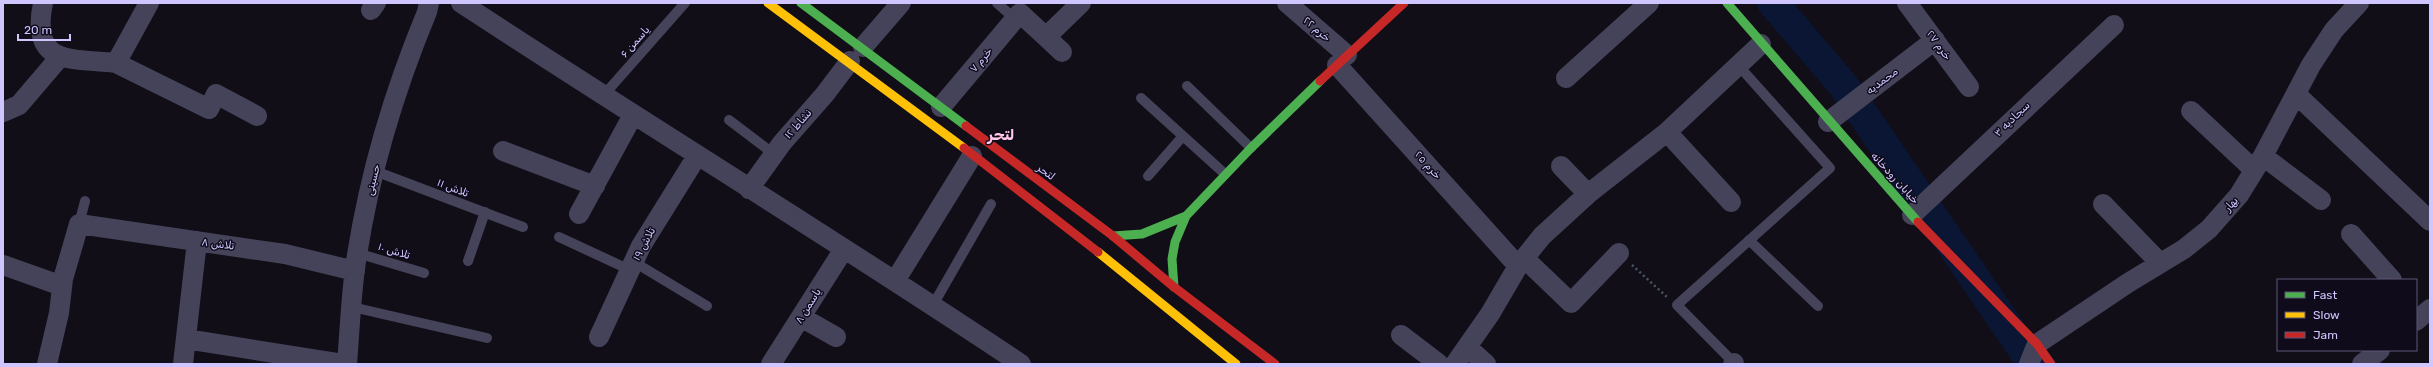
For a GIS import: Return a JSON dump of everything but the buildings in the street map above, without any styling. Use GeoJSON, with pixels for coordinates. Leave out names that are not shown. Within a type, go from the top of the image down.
{"type":"FeatureCollection","features":[{"type":"Feature","properties":{"kind":"street"},"geometry":{"type":"LineString","coordinates":[[43,3],[40,26],[41,36],[48,50],[60,56],[116,63],[208,109],[216,94],[257,116]]}},
{"type":"Feature","properties":{"kind":"street"},"geometry":{"type":"LineString","coordinates":[[116,63],[149,3]]}},
{"type":"Feature","properties":{"kind":"street","name":"حسینی"},"geometry":{"type":"LineString","coordinates":[[347,364],[356,262],[375,171],[404,69],[427,12],[429,3]]}},
{"type":"Feature","properties":{"kind":"street"},"geometry":{"type":"LineString","coordinates":[[461,3],[603,96],[933,305],[1021,364]]}},
{"type":"Feature","properties":{"kind":"street","name":"لتحر"},"geometry":{"type":"LineString","coordinates":[[768,3],[856,54],[941,107],[1113,236],[1174,287],[1274,364]]}},
{"type":"Feature","properties":{"kind":"street","name":"لتحر"},"geometry":{"type":"LineString","coordinates":[[801,3],[856,54],[972,156],[1127,275],[1236,364]]}},
{"type":"Feature","properties":{"kind":"street","name":"نشاط ۱۲"},"geometry":{"type":"LineString","coordinates":[[749,189],[774,154],[856,54],[901,3]]}},
{"type":"Feature","properties":{"kind":"street"},"geometry":{"type":"LineString","coordinates":[[1046,37],[1081,3]]}},
{"type":"Feature","properties":{"kind":"street","name":"خرم ۲۲"},"geometry":{"type":"LineString","coordinates":[[1287,3],[1342,60]]}},
{"type":"Feature","properties":{"kind":"street"},"geometry":{"type":"LineString","coordinates":[[1174,287],[1172,259],[1175,242],[1186,216],[1251,148],[1342,60],[1404,3]]}},
{"type":"Feature","properties":{"kind":"street"},"geometry":{"type":"LineString","coordinates":[[1566,78],[1649,3]]}},
{"type":"Feature","properties":{"kind":"street","name":"خیابان رودخانه"},"geometry":{"type":"LineString","coordinates":[[1727,3],[1828,122],[1912,215],[2036,345],[2051,364]]}},
{"type":"Feature","properties":{"kind":"street","name":"خرم ۲۷"},"geometry":{"type":"LineString","coordinates":[[1907,3],[1969,87]]}},
{"type":"Feature","properties":{"kind":"street","name":"بهار"},"geometry":{"type":"LineString","coordinates":[[2036,345],[2160,263],[2184,249],[2209,229],[2239,195],[2259,163],[2311,65],[2334,30],[2359,3]]}},
{"type":"Feature","properties":{"kind":"street"},"geometry":{"type":"LineString","coordinates":[[1018,16],[1046,37],[1062,52]]}},
{"type":"Feature","properties":{"kind":"street","name":"خرم ۷"},"geometry":{"type":"LineString","coordinates":[[941,107],[1018,16]]}},
{"type":"Feature","properties":{"kind":"street","name":"سجادیه ۳"},"geometry":{"type":"LineString","coordinates":[[1912,215],[2114,25]]}},
{"type":"Feature","properties":{"kind":"street","name":"محمدیه"},"geometry":{"type":"LineString","coordinates":[[1828,122],[1935,40]]}},
{"type":"Feature","properties":{"kind":"street"},"geometry":{"type":"LineString","coordinates":[[1455,364],[1490,314],[1521,262],[1542,236],[1588,194],[1667,132],[1761,44]]}},
{"type":"Feature","properties":{"kind":"street"},"geometry":{"type":"LineString","coordinates":[[3,112],[19,105],[60,56]]}},
{"type":"Feature","properties":{"kind":"street","name":"خرم ۲۵"},"geometry":{"type":"LineString","coordinates":[[1342,60],[1521,262],[1570,303],[1619,253]]}},
{"type":"Feature","properties":{"kind":"street"},"geometry":{"type":"LineString","coordinates":[[2296,94],[2430,221]]}},
{"type":"Feature","properties":{"kind":"street"},"geometry":{"type":"LineString","coordinates":[[2191,111],[2259,163],[2321,200]]}},
{"type":"Feature","properties":{"kind":"street"},"geometry":{"type":"LineString","coordinates":[[579,214],[633,115]]}},
{"type":"Feature","properties":{"kind":"street"},"geometry":{"type":"LineString","coordinates":[[1667,132],[1731,202]]}},
{"type":"Feature","properties":{"kind":"street"},"geometry":{"type":"LineString","coordinates":[[503,151],[594,186]]}},
{"type":"Feature","properties":{"kind":"street","name":"تلاش ۱۹"},"geometry":{"type":"LineString","coordinates":[[599,337],[641,246],[697,156]]}},
{"type":"Feature","properties":{"kind":"street"},"geometry":{"type":"LineString","coordinates":[[895,281],[972,156]]}},
{"type":"Feature","properties":{"kind":"street"},"geometry":{"type":"LineString","coordinates":[[1562,166],[1588,194]]}},
{"type":"Feature","properties":{"kind":"street"},"geometry":{"type":"LineString","coordinates":[[2103,204],[2160,263]]}},
{"type":"Feature","properties":{"kind":"street"},"geometry":{"type":"LineString","coordinates":[[1113,236],[1133,237],[1153,232],[1186,216]]}},
{"type":"Feature","properties":{"kind":"street"},"geometry":{"type":"LineString","coordinates":[[47,364],[59,313],[62,286],[79,224]]}},
{"type":"Feature","properties":{"kind":"street","name":"تلاش ۸"},"geometry":{"type":"LineString","coordinates":[[79,224],[285,254],[356,262]]}},
{"type":"Feature","properties":{"kind":"street"},"geometry":{"type":"LineString","coordinates":[[2351,234],[2391,279]]}},
{"type":"Feature","properties":{"kind":"street"},"geometry":{"type":"LineString","coordinates":[[183,364],[197,241]]}},
{"type":"Feature","properties":{"kind":"street","name":"یاسمن ۸"},"geometry":{"type":"LineString","coordinates":[[772,364],[844,249]]}},
{"type":"Feature","properties":{"kind":"street"},"geometry":{"type":"LineString","coordinates":[[3,265],[62,286]]}},
{"type":"Feature","properties":{"kind":"street"},"geometry":{"type":"LineString","coordinates":[[801,318],[836,337]]}},
{"type":"Feature","properties":{"kind":"street"},"geometry":{"type":"LineString","coordinates":[[1401,336],[1440,364]]}},
{"type":"Feature","properties":{"kind":"street"},"geometry":{"type":"LineString","coordinates":[[186,339],[343,364]]}},
{"type":"Feature","properties":{"kind":"street"},"geometry":{"type":"LineString","coordinates":[[2029,364],[2036,345]]}},
{"type":"Feature","properties":{"kind":"street"},"geometry":{"type":"LineString","coordinates":[[1467,347],[1486,364]]}},
{"type":"Feature","properties":{"kind":"lane","name":"یاسمن ۶"},"geometry":{"type":"LineString","coordinates":[[603,96],[685,3]]}},
{"type":"Feature","properties":{"kind":"lane"},"geometry":{"type":"LineString","coordinates":[[997,3],[1018,16]]}},
{"type":"Feature","properties":{"kind":"lane"},"geometry":{"type":"LineString","coordinates":[[1733,364],[1677,305],[1830,168],[1738,65]]}},
{"type":"Feature","properties":{"kind":"lane"},"geometry":{"type":"LineString","coordinates":[[1187,86],[1251,148]]}},
{"type":"Feature","properties":{"kind":"lane"},"geometry":{"type":"LineString","coordinates":[[1141,98],[1225,174]]}},
{"type":"Feature","properties":{"kind":"lane"},"geometry":{"type":"LineString","coordinates":[[729,120],[774,154]]}},
{"type":"Feature","properties":{"kind":"lane"},"geometry":{"type":"LineString","coordinates":[[1148,176],[1183,136]]}},
{"type":"Feature","properties":{"kind":"lane","name":"تلاش ۱۱"},"geometry":{"type":"LineString","coordinates":[[375,171],[523,226]]}},
{"type":"Feature","properties":{"kind":"lane"},"geometry":{"type":"LineString","coordinates":[[79,224],[85,201]]}},
{"type":"Feature","properties":{"kind":"lane"},"geometry":{"type":"LineString","coordinates":[[933,305],[991,204]]}},
{"type":"Feature","properties":{"kind":"lane"},"geometry":{"type":"LineString","coordinates":[[468,261],[485,212]]}},
{"type":"Feature","properties":{"kind":"lane"},"geometry":{"type":"LineString","coordinates":[[559,237],[632,266],[707,306]]}},
{"type":"Feature","properties":{"kind":"lane"},"geometry":{"type":"LineString","coordinates":[[1749,240],[1818,306]]}},
{"type":"Feature","properties":{"kind":"lane","name":"تلاش ۱۰"},"geometry":{"type":"LineString","coordinates":[[356,262],[424,273]]}},
{"type":"Feature","properties":{"kind":"lane"},"geometry":{"type":"LineString","coordinates":[[352,307],[487,338]]}},
{"type":"Feature","properties":{"kind":"path"},"geometry":{"type":"LineString","coordinates":[[1619,253],[1677,305]]}},
{"type":"Feature","properties":{"kind":"waterway"},"geometry":{"type":"LineString","coordinates":[[1773,3],[1843,85],[2033,364]]}},
{"type":"Feature","properties":{"kind":"traffic: fast"},"geometry":{"type":"LineString","coordinates":[[801,3],[966,126]]}},
{"type":"Feature","properties":{"kind":"traffic: fast"},"geometry":{"type":"LineString","coordinates":[[1727,3],[1918,222]]}},
{"type":"Feature","properties":{"kind":"traffic: fast"},"geometry":{"type":"LineString","coordinates":[[1174,287],[1172,259],[1175,242],[1186,216],[1251,148],[1320,81]]}},
{"type":"Feature","properties":{"kind":"traffic: fast"},"geometry":{"type":"LineString","coordinates":[[1113,236],[1142,234],[1186,216]]}},
{"type":"Feature","properties":{"kind":"traffic: slow"},"geometry":{"type":"LineString","coordinates":[[768,3],[964,148]]}},
{"type":"Feature","properties":{"kind":"traffic: slow"},"geometry":{"type":"LineString","coordinates":[[1098,252],[1236,364]]}},
{"type":"Feature","properties":{"kind":"traffic: jam"},"geometry":{"type":"LineString","coordinates":[[1320,81],[1404,3]]}},
{"type":"Feature","properties":{"kind":"traffic: jam"},"geometry":{"type":"LineString","coordinates":[[966,126],[1113,236],[1174,287],[1275,364]]}},
{"type":"Feature","properties":{"kind":"traffic: jam"},"geometry":{"type":"LineString","coordinates":[[964,148],[1098,252]]}},
{"type":"Feature","properties":{"kind":"traffic: jam"},"geometry":{"type":"LineString","coordinates":[[1918,222],[2037,344],[2051,364]]}},
{"type":"Feature","properties":{"kind":"district","name":"لتحر"},"geometry":{"type":"Point","coordinates":[1001,135]}}]}
